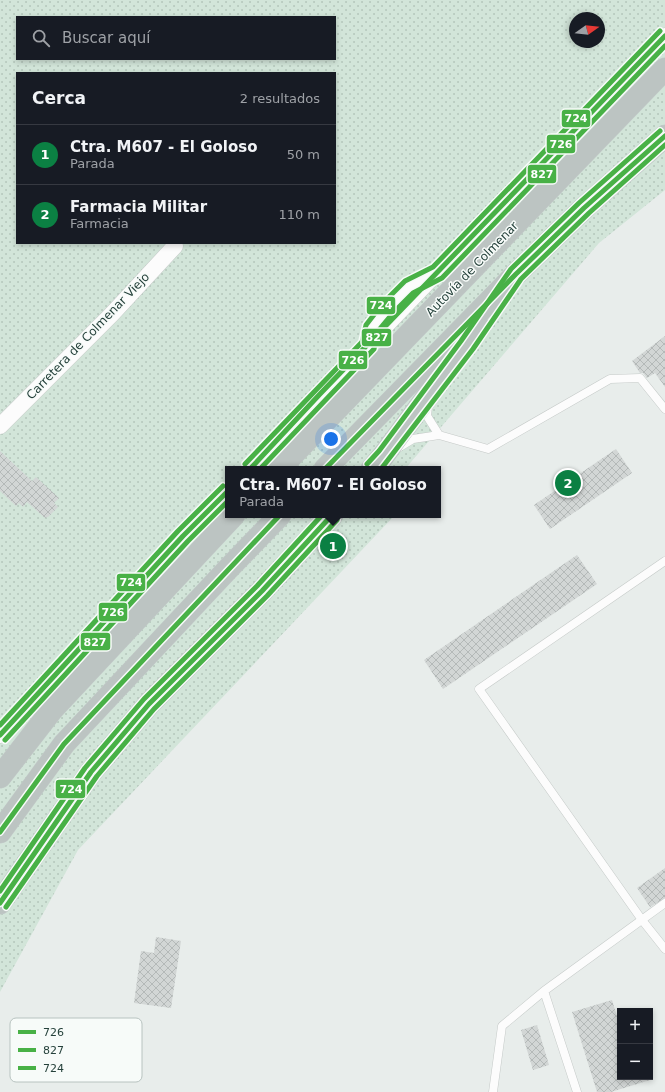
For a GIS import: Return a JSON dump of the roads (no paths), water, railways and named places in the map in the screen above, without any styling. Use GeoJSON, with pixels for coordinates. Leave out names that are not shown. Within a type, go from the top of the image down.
{"type":"FeatureCollection","features":[{"type":"Feature","properties":{"kind":"highway","name":"Autovía de Colmenar"},"geometry":{"type":"LineString","coordinates":[[282,466],[665,69]]}},
{"type":"Feature","properties":{"kind":"highway"},"geometry":{"type":"LineString","coordinates":[[328,466],[516,274],[584,208],[665,136]]}},
{"type":"Feature","properties":{"kind":"highway"},"geometry":{"type":"LineString","coordinates":[[378,462],[467,345],[516,274]]}},
{"type":"Feature","properties":{"kind":"highway"},"geometry":{"type":"LineString","coordinates":[[0,777],[52,710],[231,518]]}},
{"type":"Feature","properties":{"kind":"highway"},"geometry":{"type":"LineString","coordinates":[[0,832],[64,744],[277,518]]}},
{"type":"Feature","properties":{"kind":"highway"},"geometry":{"type":"LineString","coordinates":[[0,903],[91,772],[149,704],[262,591],[329,518]]}},
{"type":"Feature","properties":{"kind":"street"},"geometry":{"type":"LineString","coordinates":[[253,466],[368,344],[665,36]]}},
{"type":"Feature","properties":{"kind":"street","name":"Carretera de Colmenar Viejo"},"geometry":{"type":"LineString","coordinates":[[0,426],[112,314],[175,246]]}},
{"type":"Feature","properties":{"kind":"street"},"geometry":{"type":"LineString","coordinates":[[0,734],[183,536],[225,494]]}},
{"type":"Feature","properties":{"kind":"lane"},"geometry":{"type":"LineString","coordinates":[[378,462],[413,439],[439,435],[488,449],[610,379],[640,378],[665,409]]}},
{"type":"Feature","properties":{"kind":"lane"},"geometry":{"type":"LineString","coordinates":[[428,395],[427,416],[439,435]]}},
{"type":"Feature","properties":{"kind":"lane"},"geometry":{"type":"LineString","coordinates":[[664,565],[480,689],[642,920],[665,949]]}},
{"type":"Feature","properties":{"kind":"lane"},"geometry":{"type":"LineString","coordinates":[[493,1092],[502,1026],[544,991],[665,903]]}},
{"type":"Feature","properties":{"kind":"lane"},"geometry":{"type":"LineString","coordinates":[[544,991],[577,1092]]}},
{"type":"Feature","properties":{"kind":"place","name":"Farmacia Militar"},"geometry":{"type":"Point","coordinates":[568,483]}},
{"type":"Feature","properties":{"kind":"place","name":"Ctra. M607 - El Goloso"},"geometry":{"type":"Point","coordinates":[333,546]}}]}
